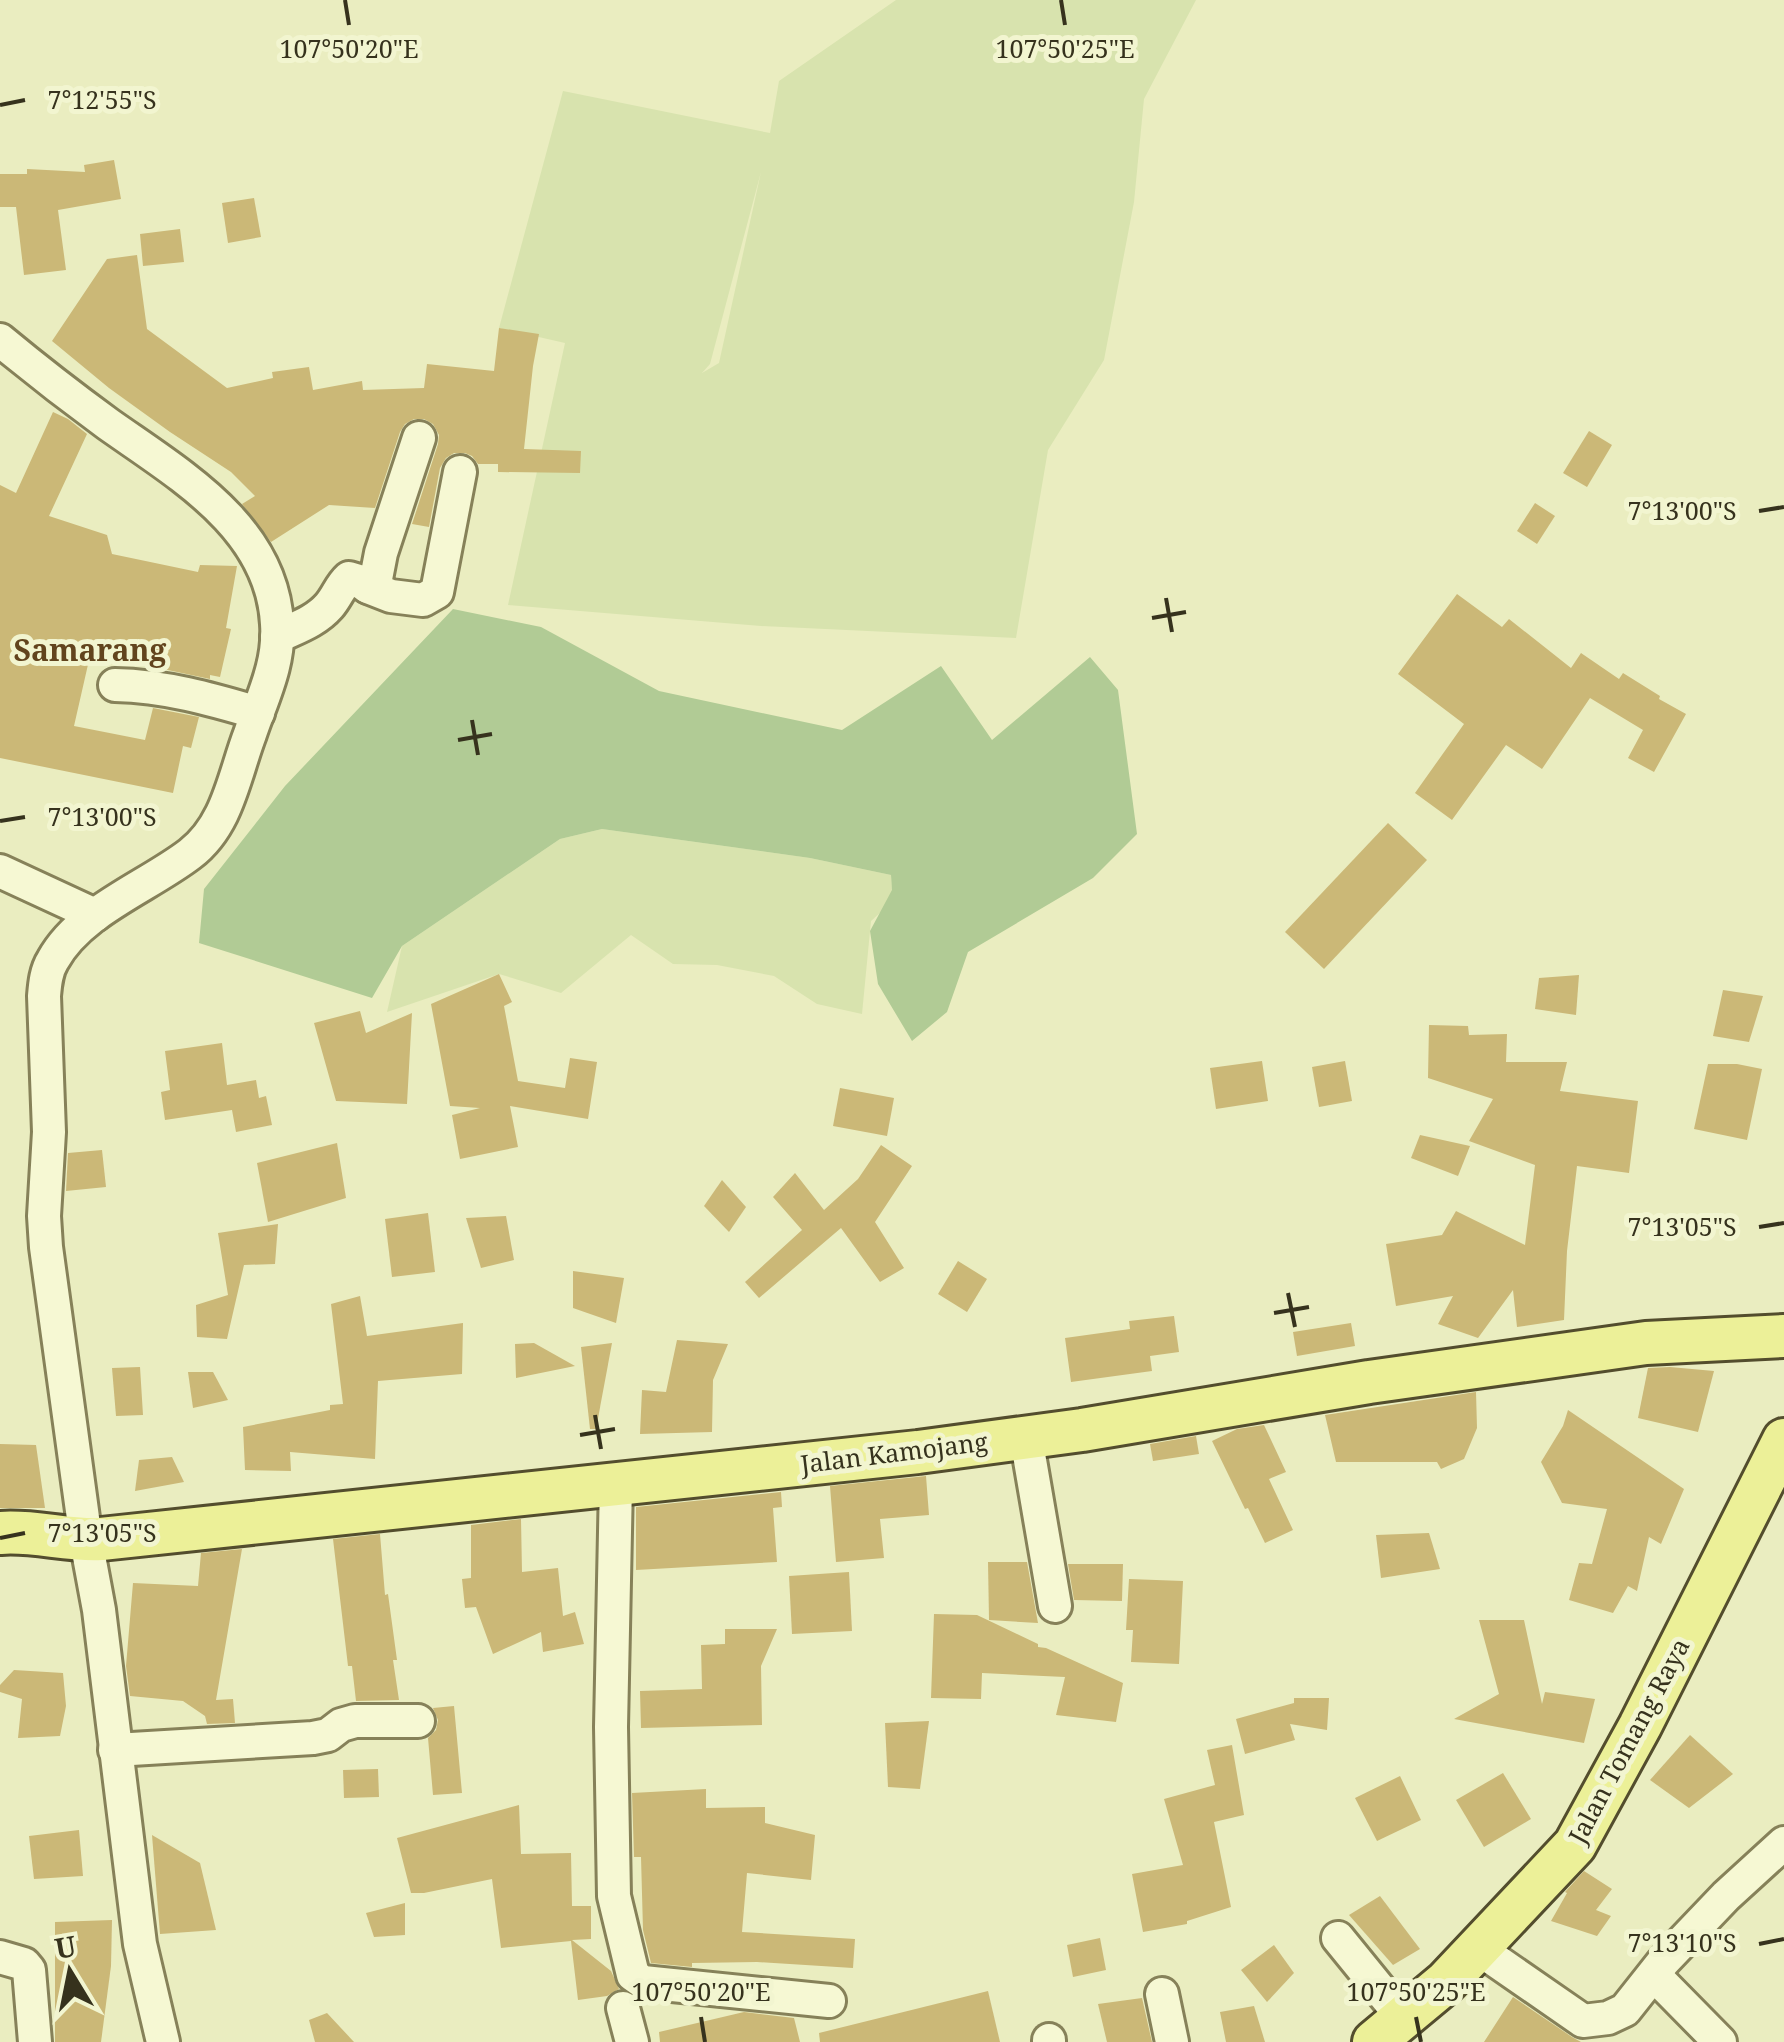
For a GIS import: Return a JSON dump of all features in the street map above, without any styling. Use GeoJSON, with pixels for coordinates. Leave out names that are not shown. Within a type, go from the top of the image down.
{"type":"FeatureCollection","features":[{"type":"Feature","properties":{"kind":"main road","name":"Jalan Kamojang"},"geometry":{"type":"LineString","coordinates":[[0,1533],[86,1540],[918,1452],[1646,1343],[1784,1336]]}},
{"type":"Feature","properties":{"kind":"main road","name":"Jalan Tomang Raya"},"geometry":{"type":"LineString","coordinates":[[1388,2030],[1446,1982],[1575,1845],[1640,1726],[1784,1440]]}},
{"type":"Feature","properties":{"kind":"street"},"geometry":{"type":"LineString","coordinates":[[0,340],[45,378],[205,493],[250,542],[274,592],[277,637],[270,683],[225,807],[208,837],[191,853],[95,914],[53,960],[46,976],[46,1247],[98,1610],[140,1944],[163,2042]]}},
{"type":"Feature","properties":{"kind":"street"},"geometry":{"type":"LineString","coordinates":[[368,587],[375,584],[381,553],[420,438]]}},
{"type":"Feature","properties":{"kind":"street"},"geometry":{"type":"LineString","coordinates":[[277,637],[318,617],[349,578],[391,596],[422,600],[437,592],[460,472]]}},
{"type":"Feature","properties":{"kind":"street"},"geometry":{"type":"LineString","coordinates":[[115,685],[151,686],[258,713]]}},
{"type":"Feature","properties":{"kind":"street"},"geometry":{"type":"LineString","coordinates":[[0,871],[95,914]]}},
{"type":"Feature","properties":{"kind":"street"},"geometry":{"type":"LineString","coordinates":[[1026,1438],[1055,1606]]}},
{"type":"Feature","properties":{"kind":"street"},"geometry":{"type":"LineString","coordinates":[[616,1483],[611,1727],[614,1896],[633,1975],[642,1982],[829,2001]]}},
{"type":"Feature","properties":{"kind":"street"},"geometry":{"type":"LineString","coordinates":[[115,1750],[313,1738],[328,1735],[346,1722],[418,1721]]}},
{"type":"Feature","properties":{"kind":"street"},"geometry":{"type":"LineString","coordinates":[[1479,1948],[1583,2021],[1608,2018],[1625,2010],[1663,1962],[1784,1843]]}},
{"type":"Feature","properties":{"kind":"street"},"geometry":{"type":"LineString","coordinates":[[1338,1938],[1388,2030]]}},
{"type":"Feature","properties":{"kind":"street"},"geometry":{"type":"LineString","coordinates":[[0,1957],[24,1964],[29,1970],[34,2042]]}},
{"type":"Feature","properties":{"kind":"street"},"geometry":{"type":"LineString","coordinates":[[1654,1975],[1720,2042]]}},
{"type":"Feature","properties":{"kind":"street"},"geometry":{"type":"LineString","coordinates":[[1162,1994],[1172,2042]]}},
{"type":"Feature","properties":{"kind":"street"},"geometry":{"type":"LineString","coordinates":[[623,2008],[632,2042]]}},
{"type":"Feature","properties":{"kind":"green space"},"geometry":{"type":"Polygon","coordinates":[[[896,0],[1196,0],[1144,99],[1134,202],[1104,360],[1048,450],[1016,638],[761,626],[508,605],[565,343],[499,328],[563,91],[770,133],[779,81],[896,0]],[[761,172],[710,364],[702,373],[719,363],[761,172]]]}},
{"type":"Feature","properties":{"kind":"green space"},"geometry":{"type":"Polygon","coordinates":[[[453,609],[541,627],[659,691],[842,730],[941,666],[992,740],[1090,657],[1118,690],[1137,834],[1093,878],[968,952],[947,1012],[912,1041],[878,984],[870,931],[892,890],[891,875],[810,858],[602,829],[560,839],[402,946],[372,998],[199,943],[204,889],[285,786],[453,609]]]}},
{"type":"Feature","properties":{"kind":"green space"},"geometry":{"type":"Polygon","coordinates":[[[602,829],[810,858],[891,875],[893,901],[871,921],[862,1014],[817,1004],[774,976],[717,965],[673,964],[631,935],[561,993],[499,974],[387,1012],[402,946],[560,839],[602,829]]]}},
{"type":"Feature","properties":{"kind":"building"},"geometry":{"type":"Polygon","coordinates":[[[114,160],[121,199],[58,210],[66,270],[24,275],[16,207],[0,207],[0,174],[27,174],[27,169],[85,172],[84,165],[114,160]]]}},
{"type":"Feature","properties":{"kind":"building"},"geometry":{"type":"Polygon","coordinates":[[[254,198],[261,237],[228,243],[222,203],[254,198]]]}},
{"type":"Feature","properties":{"kind":"building"},"geometry":{"type":"Polygon","coordinates":[[[180,229],[184,262],[143,266],[140,234],[180,229]]]}},
{"type":"Feature","properties":{"kind":"building"},"geometry":{"type":"Polygon","coordinates":[[[137,255],[147,329],[227,388],[273,378],[272,372],[309,367],[313,390],[362,381],[363,390],[424,388],[427,364],[494,371],[499,328],[539,334],[524,449],[581,451],[580,473],[498,472],[498,464],[478,464],[472,456],[454,453],[440,468],[429,527],[412,524],[439,435],[433,424],[414,419],[400,432],[375,508],[329,505],[271,542],[242,504],[255,496],[231,472],[109,388],[52,341],[107,259],[137,255]]]}},
{"type":"Feature","properties":{"kind":"building"},"geometry":{"type":"Polygon","coordinates":[[[53,412],[87,434],[49,516],[107,535],[112,554],[198,572],[200,565],[237,566],[226,628],[231,629],[220,677],[210,675],[210,679],[163,669],[166,661],[92,647],[74,726],[145,740],[153,708],[199,717],[191,748],[183,746],[173,793],[0,758],[0,485],[16,493],[53,412]]]}},
{"type":"Feature","properties":{"kind":"building"},"geometry":{"type":"Polygon","coordinates":[[[1589,431],[1612,445],[1587,487],[1563,473],[1589,431]]]}},
{"type":"Feature","properties":{"kind":"building"},"geometry":{"type":"Polygon","coordinates":[[[1535,503],[1555,516],[1537,544],[1517,531],[1535,503]]]}},
{"type":"Feature","properties":{"kind":"building"},"geometry":{"type":"Polygon","coordinates":[[[1457,594],[1502,627],[1509,619],[1571,668],[1581,653],[1619,679],[1623,673],[1686,714],[1654,772],[1628,758],[1643,730],[1590,698],[1542,769],[1506,745],[1452,820],[1415,793],[1464,724],[1398,674],[1457,594]]]}},
{"type":"Feature","properties":{"kind":"building"},"geometry":{"type":"Polygon","coordinates":[[[1388,823],[1427,860],[1324,969],[1285,932],[1388,823]]]}},
{"type":"Feature","properties":{"kind":"building"},"geometry":{"type":"Polygon","coordinates":[[[499,974],[512,1002],[504,1006],[518,1081],[565,1088],[570,1058],[597,1062],[588,1119],[510,1106],[518,1147],[460,1159],[452,1115],[480,1108],[450,1106],[431,1004],[499,974]]]}},
{"type":"Feature","properties":{"kind":"building"},"geometry":{"type":"Polygon","coordinates":[[[1579,975],[1576,1015],[1535,1009],[1539,978],[1579,975]]]}},
{"type":"Feature","properties":{"kind":"building"},"geometry":{"type":"Polygon","coordinates":[[[1723,990],[1763,996],[1749,1042],[1713,1036],[1723,990]]]}},
{"type":"Feature","properties":{"kind":"building"},"geometry":{"type":"Polygon","coordinates":[[[360,1011],[366,1033],[412,1013],[407,1104],[336,1101],[314,1023],[360,1011]]]}},
{"type":"Feature","properties":{"kind":"building"},"geometry":{"type":"Polygon","coordinates":[[[1429,1025],[1468,1026],[1469,1035],[1507,1034],[1506,1062],[1567,1062],[1560,1091],[1638,1101],[1629,1173],[1577,1166],[1564,1320],[1517,1327],[1513,1290],[1478,1338],[1438,1324],[1453,1296],[1396,1306],[1386,1244],[1442,1235],[1456,1211],[1525,1245],[1535,1165],[1469,1141],[1493,1099],[1428,1078],[1429,1025]]]}},
{"type":"Feature","properties":{"kind":"building"},"geometry":{"type":"Polygon","coordinates":[[[222,1043],[227,1085],[256,1080],[259,1098],[266,1096],[272,1125],[236,1132],[232,1110],[165,1120],[161,1092],[170,1090],[165,1051],[222,1043]]]}},
{"type":"Feature","properties":{"kind":"building"},"geometry":{"type":"Polygon","coordinates":[[[1262,1061],[1268,1101],[1216,1109],[1210,1068],[1262,1061]]]}},
{"type":"Feature","properties":{"kind":"building"},"geometry":{"type":"Polygon","coordinates":[[[1345,1061],[1352,1101],[1319,1107],[1312,1067],[1345,1061]]]}},
{"type":"Feature","properties":{"kind":"building"},"geometry":{"type":"Polygon","coordinates":[[[1708,1064],[1762,1069],[1747,1140],[1694,1129],[1708,1064]]]}},
{"type":"Feature","properties":{"kind":"building"},"geometry":{"type":"Polygon","coordinates":[[[840,1088],[894,1098],[887,1136],[833,1126],[840,1088]]]}},
{"type":"Feature","properties":{"kind":"building"},"geometry":{"type":"Polygon","coordinates":[[[1420,1135],[1470,1146],[1458,1176],[1411,1158],[1420,1135]]]}},
{"type":"Feature","properties":{"kind":"building"},"geometry":{"type":"Polygon","coordinates":[[[337,1143],[346,1198],[268,1222],[257,1163],[337,1143]]]}},
{"type":"Feature","properties":{"kind":"building"},"geometry":{"type":"Polygon","coordinates":[[[881,1145],[912,1166],[875,1222],[904,1268],[880,1282],[841,1228],[759,1298],[745,1282],[802,1230],[773,1197],[795,1173],[824,1210],[858,1179],[881,1145]]]}},
{"type":"Feature","properties":{"kind":"building"},"geometry":{"type":"Polygon","coordinates":[[[102,1150],[106,1187],[66,1191],[68,1153],[102,1150]]]}},
{"type":"Feature","properties":{"kind":"building"},"geometry":{"type":"Polygon","coordinates":[[[722,1180],[746,1207],[729,1232],[704,1206],[722,1180]]]}},
{"type":"Feature","properties":{"kind":"building"},"geometry":{"type":"Polygon","coordinates":[[[428,1213],[435,1272],[392,1277],[385,1219],[428,1213]]]}},
{"type":"Feature","properties":{"kind":"building"},"geometry":{"type":"Polygon","coordinates":[[[506,1216],[514,1260],[481,1268],[466,1218],[506,1216]]]}},
{"type":"Feature","properties":{"kind":"building"},"geometry":{"type":"Polygon","coordinates":[[[278,1224],[275,1264],[244,1265],[227,1339],[197,1337],[196,1305],[228,1295],[218,1233],[278,1224]]]}},
{"type":"Feature","properties":{"kind":"building"},"geometry":{"type":"Polygon","coordinates":[[[958,1261],[987,1279],[967,1312],[938,1294],[958,1261]]]}},
{"type":"Feature","properties":{"kind":"building"},"geometry":{"type":"Polygon","coordinates":[[[573,1271],[624,1278],[616,1323],[573,1308],[573,1271]]]}},
{"type":"Feature","properties":{"kind":"building"},"geometry":{"type":"Polygon","coordinates":[[[360,1296],[367,1336],[463,1323],[462,1374],[378,1381],[375,1459],[290,1452],[291,1471],[245,1470],[243,1427],[343,1404],[331,1304],[360,1296]]]}},
{"type":"Feature","properties":{"kind":"building"},"geometry":{"type":"Polygon","coordinates":[[[1174,1316],[1179,1352],[1150,1356],[1152,1371],[1071,1382],[1065,1338],[1130,1329],[1129,1321],[1174,1316]]]}},
{"type":"Feature","properties":{"kind":"building"},"geometry":{"type":"Polygon","coordinates":[[[1351,1323],[1355,1346],[1297,1356],[1293,1332],[1351,1323]]]}},
{"type":"Feature","properties":{"kind":"building"},"geometry":{"type":"Polygon","coordinates":[[[677,1340],[728,1344],[713,1380],[712,1432],[640,1434],[642,1390],[666,1392],[677,1340]]]}},
{"type":"Feature","properties":{"kind":"building"},"geometry":{"type":"Polygon","coordinates":[[[534,1343],[575,1366],[516,1378],[515,1344],[534,1343]]]}},
{"type":"Feature","properties":{"kind":"building"},"geometry":{"type":"Polygon","coordinates":[[[612,1343],[596,1429],[590,1429],[581,1347],[612,1343]]]}},
{"type":"Feature","properties":{"kind":"building"},"geometry":{"type":"Polygon","coordinates":[[[140,1367],[143,1415],[116,1416],[112,1368],[140,1367]]]}},
{"type":"Feature","properties":{"kind":"building"},"geometry":{"type":"Polygon","coordinates":[[[1648,1368],[1714,1371],[1698,1432],[1638,1418],[1648,1368]]]}},
{"type":"Feature","properties":{"kind":"building"},"geometry":{"type":"Polygon","coordinates":[[[188,1372],[213,1372],[228,1400],[193,1408],[188,1372]]]}},
{"type":"Feature","properties":{"kind":"building"},"geometry":{"type":"Polygon","coordinates":[[[1476,1392],[1477,1428],[1464,1459],[1441,1469],[1437,1462],[1336,1462],[1325,1415],[1476,1392]]]}},
{"type":"Feature","properties":{"kind":"building"},"geometry":{"type":"Polygon","coordinates":[[[1568,1410],[1684,1489],[1661,1544],[1649,1537],[1637,1591],[1628,1586],[1613,1613],[1569,1600],[1579,1563],[1592,1564],[1607,1509],[1562,1503],[1541,1462],[1568,1410]]]}},
{"type":"Feature","properties":{"kind":"building"},"geometry":{"type":"Polygon","coordinates":[[[1264,1425],[1286,1472],[1269,1479],[1293,1530],[1265,1543],[1212,1441],[1237,1429],[1264,1425]]]}},
{"type":"Feature","properties":{"kind":"building"},"geometry":{"type":"Polygon","coordinates":[[[1196,1436],[1199,1454],[1153,1461],[1150,1444],[1196,1436]]]}},
{"type":"Feature","properties":{"kind":"building"},"geometry":{"type":"Polygon","coordinates":[[[0,1444],[36,1445],[45,1508],[0,1508],[0,1444]]]}},
{"type":"Feature","properties":{"kind":"building"},"geometry":{"type":"Polygon","coordinates":[[[172,1457],[184,1482],[135,1491],[139,1460],[172,1457]]]}},
{"type":"Feature","properties":{"kind":"building"},"geometry":{"type":"Polygon","coordinates":[[[926,1476],[929,1515],[880,1519],[884,1558],[836,1562],[830,1486],[926,1476]]]}},
{"type":"Feature","properties":{"kind":"building"},"geometry":{"type":"Polygon","coordinates":[[[781,1492],[782,1507],[773,1508],[777,1562],[636,1570],[636,1507],[781,1492]]]}},
{"type":"Feature","properties":{"kind":"building"},"geometry":{"type":"Polygon","coordinates":[[[521,1519],[522,1572],[558,1568],[563,1616],[575,1612],[584,1644],[543,1652],[541,1632],[493,1654],[476,1607],[465,1608],[462,1579],[471,1578],[471,1525],[521,1519]]]}},
{"type":"Feature","properties":{"kind":"building"},"geometry":{"type":"Polygon","coordinates":[[[1429,1533],[1440,1569],[1381,1578],[1376,1535],[1429,1533]]]}},
{"type":"Feature","properties":{"kind":"building"},"geometry":{"type":"Polygon","coordinates":[[[380,1534],[399,1700],[356,1701],[352,1666],[348,1666],[333,1539],[380,1534]]]}},
{"type":"Feature","properties":{"kind":"building"},"geometry":{"type":"Polygon","coordinates":[[[242,1549],[216,1700],[233,1699],[235,1723],[207,1724],[205,1716],[183,1701],[130,1696],[126,1666],[133,1583],[198,1586],[201,1553],[242,1549]]]}},
{"type":"Feature","properties":{"kind":"building"},"geometry":{"type":"Polygon","coordinates":[[[988,1562],[1027,1562],[1038,1623],[989,1620],[988,1562]]]}},
{"type":"Feature","properties":{"kind":"building"},"geometry":{"type":"Polygon","coordinates":[[[1068,1564],[1123,1564],[1122,1601],[1074,1600],[1068,1564]]]}},
{"type":"Feature","properties":{"kind":"building"},"geometry":{"type":"Polygon","coordinates":[[[849,1572],[852,1631],[792,1634],[789,1576],[849,1572]]]}},
{"type":"Feature","properties":{"kind":"building"},"geometry":{"type":"Polygon","coordinates":[[[1129,1579],[1183,1581],[1179,1664],[1131,1662],[1133,1630],[1126,1630],[1129,1579]]]}},
{"type":"Feature","properties":{"kind":"building"},"geometry":{"type":"Polygon","coordinates":[[[934,1614],[977,1615],[1038,1647],[1123,1683],[1116,1722],[1056,1715],[1065,1677],[982,1673],[981,1699],[931,1698],[934,1614]]]}},
{"type":"Feature","properties":{"kind":"building"},"geometry":{"type":"Polygon","coordinates":[[[1479,1620],[1524,1620],[1542,1704],[1545,1692],[1595,1699],[1584,1743],[1454,1719],[1499,1694],[1479,1620]]]}},
{"type":"Feature","properties":{"kind":"building"},"geometry":{"type":"Polygon","coordinates":[[[725,1629],[777,1629],[761,1666],[762,1725],[641,1728],[640,1691],[702,1689],[701,1645],[725,1644],[725,1629]]]}},
{"type":"Feature","properties":{"kind":"building"},"geometry":{"type":"Polygon","coordinates":[[[14,1670],[63,1673],[66,1706],[60,1736],[18,1738],[22,1699],[0,1692],[0,1685],[14,1670]]]}},
{"type":"Feature","properties":{"kind":"building"},"geometry":{"type":"Polygon","coordinates":[[[1294,1698],[1329,1698],[1327,1730],[1290,1724],[1295,1740],[1245,1754],[1236,1719],[1294,1703],[1294,1698]]]}},
{"type":"Feature","properties":{"kind":"building"},"geometry":{"type":"Polygon","coordinates":[[[454,1706],[462,1793],[433,1795],[428,1738],[436,1730],[438,1720],[433,1708],[454,1706]]]}},
{"type":"Feature","properties":{"kind":"building"},"geometry":{"type":"Polygon","coordinates":[[[929,1721],[920,1789],[888,1787],[885,1723],[929,1721]]]}},
{"type":"Feature","properties":{"kind":"building"},"geometry":{"type":"Polygon","coordinates":[[[1690,1735],[1733,1774],[1689,1808],[1650,1780],[1690,1735]]]}},
{"type":"Feature","properties":{"kind":"building"},"geometry":{"type":"Polygon","coordinates":[[[1232,1745],[1244,1815],[1214,1822],[1231,1907],[1187,1924],[1143,1932],[1132,1874],[1183,1865],[1164,1799],[1215,1785],[1207,1750],[1232,1745]]]}},
{"type":"Feature","properties":{"kind":"building"},"geometry":{"type":"Polygon","coordinates":[[[378,1769],[379,1797],[344,1798],[343,1770],[378,1769]]]}},
{"type":"Feature","properties":{"kind":"building"},"geometry":{"type":"Polygon","coordinates":[[[1503,1773],[1531,1819],[1484,1847],[1456,1800],[1503,1773]]]}},
{"type":"Feature","properties":{"kind":"building"},"geometry":{"type":"Polygon","coordinates":[[[1400,1776],[1421,1820],[1377,1841],[1355,1798],[1400,1776]]]}},
{"type":"Feature","properties":{"kind":"building"},"geometry":{"type":"Polygon","coordinates":[[[706,1789],[706,1808],[765,1807],[765,1823],[815,1835],[811,1880],[747,1873],[742,1932],[855,1939],[853,1968],[757,1962],[692,1963],[692,1967],[651,1963],[643,1930],[641,1857],[634,1857],[632,1793],[706,1789]]]}},
{"type":"Feature","properties":{"kind":"building"},"geometry":{"type":"Polygon","coordinates":[[[519,1805],[521,1854],[571,1853],[572,1906],[591,1906],[591,1939],[572,1940],[611,1971],[619,1989],[607,1996],[578,2000],[571,1941],[501,1948],[492,1879],[411,1893],[397,1838],[519,1805]]]}},
{"type":"Feature","properties":{"kind":"building"},"geometry":{"type":"Polygon","coordinates":[[[79,1830],[83,1876],[34,1879],[29,1836],[79,1830]]]}},
{"type":"Feature","properties":{"kind":"building"},"geometry":{"type":"Polygon","coordinates":[[[152,1835],[200,1863],[216,1930],[160,1934],[152,1835]]]}},
{"type":"Feature","properties":{"kind":"building"},"geometry":{"type":"Polygon","coordinates":[[[1584,1871],[1612,1889],[1596,1910],[1611,1916],[1597,1936],[1551,1921],[1565,1892],[1584,1871]]]}},
{"type":"Feature","properties":{"kind":"building"},"geometry":{"type":"Polygon","coordinates":[[[1380,1896],[1420,1949],[1393,1965],[1349,1915],[1380,1896]]]}},
{"type":"Feature","properties":{"kind":"building"},"geometry":{"type":"Polygon","coordinates":[[[405,1903],[405,1935],[374,1937],[366,1913],[405,1903]]]}},
{"type":"Feature","properties":{"kind":"building"},"geometry":{"type":"Polygon","coordinates":[[[112,1920],[111,1966],[101,2042],[55,2042],[55,1922],[112,1920]]]}},
{"type":"Feature","properties":{"kind":"building"},"geometry":{"type":"Polygon","coordinates":[[[1100,1938],[1106,1970],[1073,1977],[1067,1945],[1100,1938]]]}},
{"type":"Feature","properties":{"kind":"building"},"geometry":{"type":"Polygon","coordinates":[[[1274,1945],[1294,1973],[1267,2002],[1241,1970],[1274,1945]]]}},
{"type":"Feature","properties":{"kind":"building"},"geometry":{"type":"Polygon","coordinates":[[[988,1991],[1000,2042],[820,2042],[819,2033],[988,1991]]]}},
{"type":"Feature","properties":{"kind":"building"},"geometry":{"type":"Polygon","coordinates":[[[1513,1997],[1572,2037],[1581,2042],[1484,2042],[1513,1997]]]}},
{"type":"Feature","properties":{"kind":"building"},"geometry":{"type":"Polygon","coordinates":[[[1142,1998],[1152,2042],[1107,2042],[1098,2004],[1142,1998]]]}},
{"type":"Feature","properties":{"kind":"building"},"geometry":{"type":"Polygon","coordinates":[[[1254,2006],[1265,2042],[1226,2042],[1220,2012],[1254,2006]]]}},
{"type":"Feature","properties":{"kind":"building"},"geometry":{"type":"Polygon","coordinates":[[[744,2012],[794,2018],[800,2042],[660,2042],[659,2032],[744,2012]]]}},
{"type":"Feature","properties":{"kind":"building"},"geometry":{"type":"Polygon","coordinates":[[[327,2013],[354,2042],[315,2042],[309,2020],[327,2013]]]}},
{"type":"Feature","properties":{"kind":"district","name":"Samarang"},"geometry":{"type":"Point","coordinates":[90,651]}}]}
